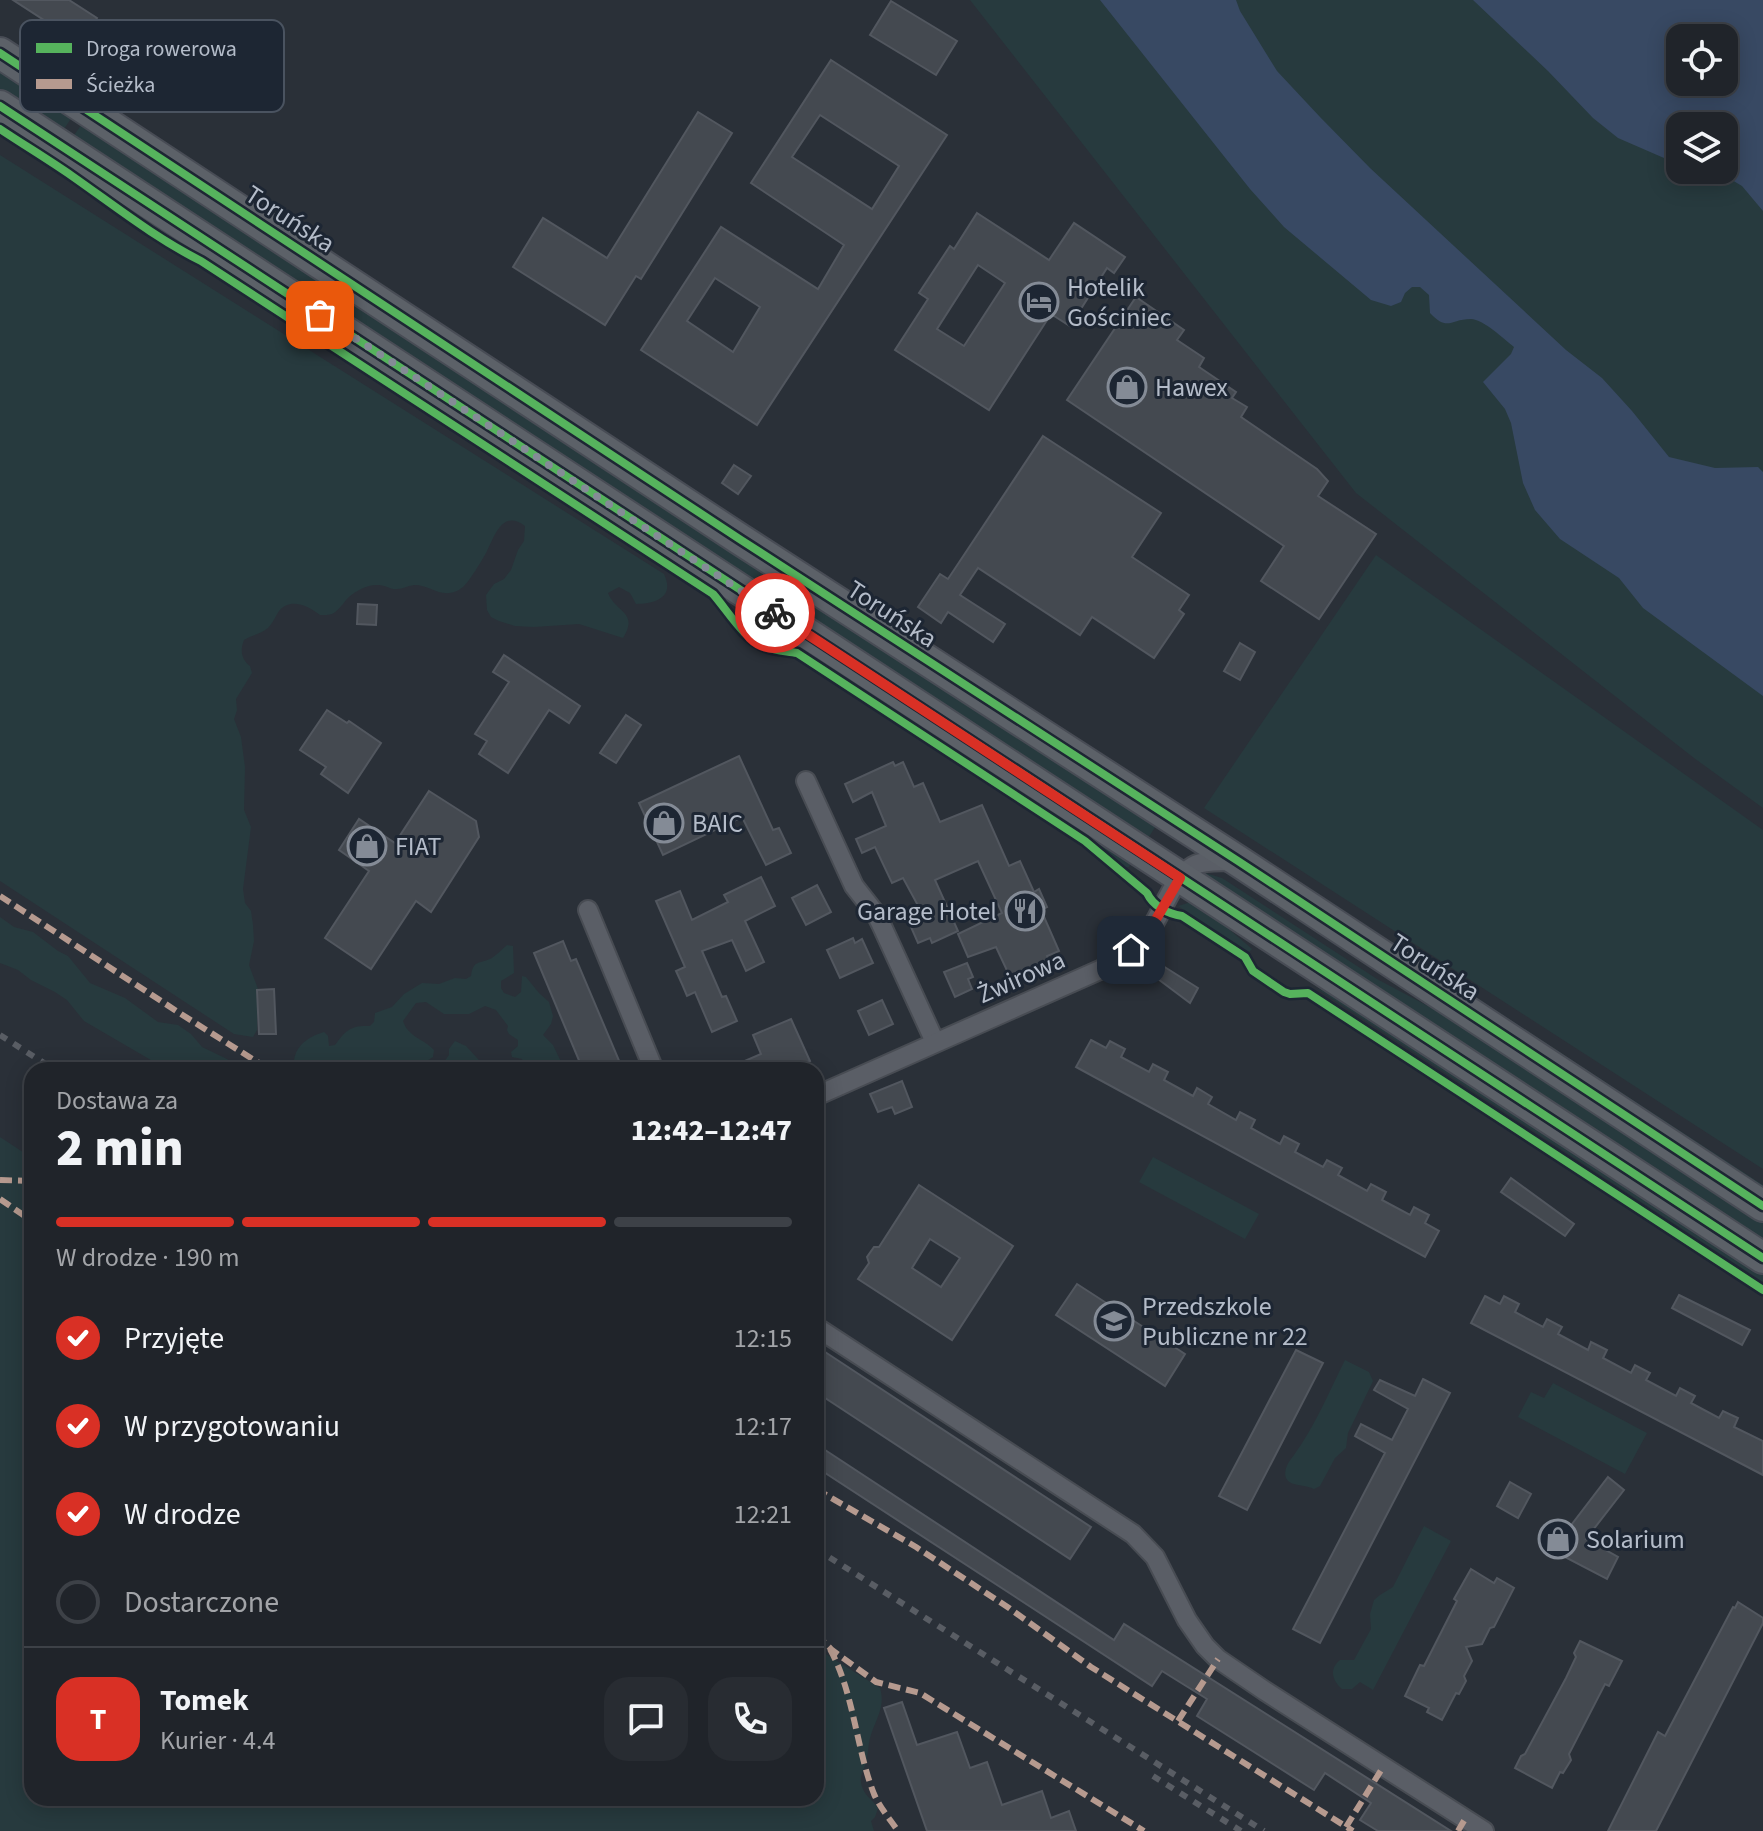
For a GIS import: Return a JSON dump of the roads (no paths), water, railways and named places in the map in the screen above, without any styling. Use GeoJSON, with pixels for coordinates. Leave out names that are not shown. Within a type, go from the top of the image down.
{"type":"FeatureCollection","features":[{"type":"Feature","properties":{"kind":"main road","name":"Toruńska"},"geometry":{"type":"LineString","coordinates":[[0,53],[20,66]]}},
{"type":"Feature","properties":{"kind":"main road"},"geometry":{"type":"LineString","coordinates":[[0,106],[1763,1258]]}},
{"type":"Feature","properties":{"kind":"main road","name":"Toruńska"},"geometry":{"type":"LineString","coordinates":[[90,112],[1763,1206]]}},
{"type":"Feature","properties":{"kind":"street"},"geometry":{"type":"LineString","coordinates":[[806,781],[854,886],[881,924],[935,1042]]}},
{"type":"Feature","properties":{"kind":"street"},"geometry":{"type":"LineString","coordinates":[[1180,878],[1193,866],[1206,862],[1238,861]]}},
{"type":"Feature","properties":{"kind":"street","name":"Żwirowa"},"geometry":{"type":"LineString","coordinates":[[824,1092],[1079,980],[1123,957],[1148,933],[1180,878]]}},
{"type":"Feature","properties":{"kind":"street"},"geometry":{"type":"LineString","coordinates":[[588,910],[651,1062]]}},
{"type":"Feature","properties":{"kind":"street"},"geometry":{"type":"LineString","coordinates":[[824,1332],[1133,1534],[1155,1557],[1192,1628],[1218,1659],[1484,1831]]}},
{"type":"Feature","properties":{"kind":"water"},"geometry":{"type":"Polygon","coordinates":[[[1100,0],[1236,0],[1277,71],[1320,117],[1370,168],[1566,350],[1602,378],[1669,457],[1715,468],[1758,467],[1763,472],[1763,696],[1643,608],[1619,578],[1560,539],[1535,510],[1523,483],[1511,423],[1505,409],[1483,382],[1514,347],[1476,320],[1445,323],[1436,319],[1430,313],[1429,295],[1420,287],[1412,287],[1401,302],[1391,306],[1371,300],[1284,227],[1250,189],[1100,0]]]}},
{"type":"Feature","properties":{"kind":"water"},"geometry":{"type":"Polygon","coordinates":[[[1473,0],[1763,0],[1763,211],[1738,184],[1738,112],[1666,112],[1666,158],[1618,138],[1593,118],[1473,0]]]}},
{"type":"Feature","properties":{"kind":"railway"},"geometry":{"type":"LineString","coordinates":[[0,1035],[42,1062]]}},
{"type":"Feature","properties":{"kind":"railway"},"geometry":{"type":"LineString","coordinates":[[824,1554],[1264,1831]]}},
{"type":"Feature","properties":{"kind":"railway"},"geometry":{"type":"LineString","coordinates":[[1153,1776],[1241,1831]]}},
{"type":"Feature","properties":{"kind":"place","name":"Hotelik Gościniec"},"geometry":{"type":"Point","coordinates":[1039,302]}},
{"type":"Feature","properties":{"kind":"place","name":"Hawex"},"geometry":{"type":"Point","coordinates":[1127,387]}},
{"type":"Feature","properties":{"kind":"place","name":"BAIC"},"geometry":{"type":"Point","coordinates":[664,823]}},
{"type":"Feature","properties":{"kind":"place","name":"FIAT"},"geometry":{"type":"Point","coordinates":[367,846]}},
{"type":"Feature","properties":{"kind":"place","name":"Garage Hotel"},"geometry":{"type":"Point","coordinates":[1025,911]}},
{"type":"Feature","properties":{"kind":"place","name":"Przedszkole Publiczne nr 22"},"geometry":{"type":"Point","coordinates":[1114,1321]}},
{"type":"Feature","properties":{"kind":"place","name":"Solarium"},"geometry":{"type":"Point","coordinates":[1558,1539]}}]}
